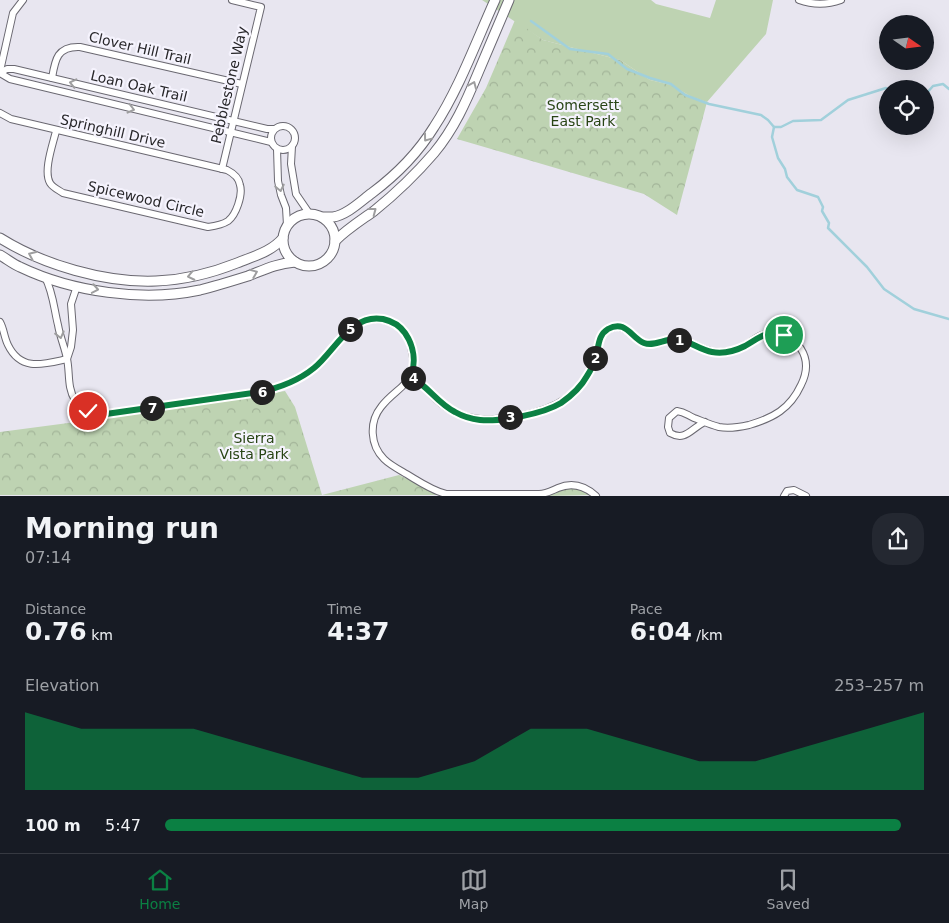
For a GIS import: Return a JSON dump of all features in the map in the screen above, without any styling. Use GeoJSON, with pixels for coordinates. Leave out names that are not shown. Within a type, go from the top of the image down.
{"type":"FeatureCollection","features":[{"type":"Feature","properties":{"kind":"main road"},"geometry":{"type":"LineString","coordinates":[[322,217],[335,217],[362,201],[393,176],[434,129],[448,104],[495,0]]}},
{"type":"Feature","properties":{"kind":"main road"},"geometry":{"type":"LineString","coordinates":[[335,241],[351,226],[393,195],[444,140],[455,124],[510,0]]}},
{"type":"Feature","properties":{"kind":"main road"},"geometry":{"type":"LineString","coordinates":[[310,213],[322,217],[332,227],[335,241],[333,250],[321,263],[304,265],[296,262],[286,252],[283,245],[284,231],[287,225],[297,216],[310,213]]}},
{"type":"Feature","properties":{"kind":"main road"},"geometry":{"type":"LineString","coordinates":[[0,238],[44,261],[73,270],[131,280],[155,281],[178,279],[229,266],[265,252],[277,245],[283,238]]}},
{"type":"Feature","properties":{"kind":"main road"},"geometry":{"type":"LineString","coordinates":[[0,256],[19,267],[77,286],[140,295],[176,294],[200,290],[247,276],[274,265],[296,262]]}},
{"type":"Feature","properties":{"kind":"street"},"geometry":{"type":"LineString","coordinates":[[0,72],[14,13],[23,0]]}},
{"type":"Feature","properties":{"kind":"street","name":"Pebblestone Way"},"geometry":{"type":"LineString","coordinates":[[222,169],[261,7],[232,0]]}},
{"type":"Feature","properties":{"kind":"street"},"geometry":{"type":"LineString","coordinates":[[799,0],[823,4],[841,0]]}},
{"type":"Feature","properties":{"kind":"street","name":"Clover Hill Trail"},"geometry":{"type":"LineString","coordinates":[[52,78],[55,60],[64,49],[72,46],[242,84]]}},
{"type":"Feature","properties":{"kind":"street","name":"Loan Oak Trail"},"geometry":{"type":"LineString","coordinates":[[0,72],[14,69],[267,129],[274,129]]}},
{"type":"Feature","properties":{"kind":"street","name":"Loan Oak Trail"},"geometry":{"type":"LineString","coordinates":[[0,72],[10,79],[271,142]]}},
{"type":"Feature","properties":{"kind":"street","name":"Springhill Drive"},"geometry":{"type":"LineString","coordinates":[[0,113],[11,119],[222,169]]}},
{"type":"Feature","properties":{"kind":"street"},"geometry":{"type":"LineString","coordinates":[[292,146],[286,150],[277,149],[273,146],[270,135],[277,126],[284,125],[294,132],[295,140],[292,146],[291,164],[296,194],[310,213]]}},
{"type":"Feature","properties":{"kind":"street","name":"Spicewood Circle"},"geometry":{"type":"LineString","coordinates":[[56,130],[47,170],[51,185],[63,193],[208,227],[218,226],[228,221],[234,214],[238,205],[241,186],[233,174],[222,169]]}},
{"type":"Feature","properties":{"kind":"street"},"geometry":{"type":"LineString","coordinates":[[277,149],[278,181],[286,208],[287,225]]}},
{"type":"Feature","properties":{"kind":"street"},"geometry":{"type":"LineString","coordinates":[[45,277],[50,287],[67,359],[71,391],[75,399],[88,411],[106,414],[259,392],[279,387],[298,379],[315,367],[349,330],[356,325],[366,320],[378,318],[388,320],[403,330],[411,345],[414,360],[411,377],[384,403],[375,419],[374,441],[379,453],[388,463],[433,490],[446,494],[539,494],[548,493],[570,485],[583,487],[596,496]]}},
{"type":"Feature","properties":{"kind":"street"},"geometry":{"type":"LineString","coordinates":[[67,359],[73,330],[71,304],[77,286]]}},
{"type":"Feature","properties":{"kind":"street"},"geometry":{"type":"LineString","coordinates":[[0,322],[7,344],[25,362],[36,364],[67,359]]}},
{"type":"Feature","properties":{"kind":"street"},"geometry":{"type":"LineString","coordinates":[[411,377],[422,384],[444,406],[456,413],[480,420],[493,420],[535,413],[560,404],[571,396],[592,369],[602,334],[613,327],[621,327],[628,330],[640,341],[647,344],[678,339],[712,352],[730,351],[740,348],[757,338],[776,333],[796,342],[805,356],[806,372],[798,393],[782,410],[762,421],[736,427],[720,427],[694,418],[685,412],[677,411],[669,418],[668,426],[670,433],[677,437],[685,436],[699,424],[705,422]]}},
{"type":"Feature","properties":{"kind":"street"},"geometry":{"type":"LineString","coordinates":[[784,496],[787,491],[794,490],[806,495]]}},
{"type":"Feature","properties":{"kind":"green space"},"geometry":{"type":"Polygon","coordinates":[[[482,0],[651,0],[656,4],[710,18],[716,0],[773,0],[766,34],[707,102],[692,97],[671,85],[650,80],[620,60],[543,40],[482,0]]]}},
{"type":"Feature","properties":{"kind":"green space","name":"Somersett East Park"},"geometry":{"type":"Polygon","coordinates":[[[515,20],[543,40],[620,60],[650,80],[671,85],[692,97],[707,102],[677,215],[644,194],[457,139],[486,88],[515,20]]]}},
{"type":"Feature","properties":{"kind":"green space","name":"Sierra Vista Park"},"geometry":{"type":"Polygon","coordinates":[[[285,391],[295,407],[322,495],[0,495],[0,432],[285,391]]]}},
{"type":"Feature","properties":{"kind":"green space"},"geometry":{"type":"Polygon","coordinates":[[[399,475],[441,495],[322,495],[399,475]]]}},
{"type":"Feature","properties":{"kind":"green space"},"geometry":{"type":"Polygon","coordinates":[[[578,488],[591,495],[546,496],[564,489],[578,488]]]}},
{"type":"Feature","properties":{"kind":"waterway"},"geometry":{"type":"LineString","coordinates":[[531,21],[570,49],[608,54],[627,69],[671,84],[685,95],[709,104],[761,115],[774,127],[781,127],[793,121],[821,120],[848,100],[879,90]]}},
{"type":"Feature","properties":{"kind":"waterway"},"geometry":{"type":"LineString","coordinates":[[934,86],[943,84],[949,89]]}},
{"type":"Feature","properties":{"kind":"waterway"},"geometry":{"type":"LineString","coordinates":[[774,127],[772,137],[778,158],[785,169],[787,177],[797,190],[818,197],[823,207],[822,211],[829,223],[828,228],[867,267],[884,289],[914,309],[949,319]]}},
{"type":"Feature","properties":{"kind":"route"},"geometry":{"type":"LineString","coordinates":[[88,411],[106,414],[259,392],[279,387],[307,373],[326,357],[349,330],[361,322],[372,318],[388,320],[403,330],[408,337],[414,360],[411,377],[418,380],[444,406],[456,413],[480,420],[502,419],[535,413],[560,404],[580,387],[592,369],[602,334],[613,327],[621,327],[628,330],[643,343],[654,344],[678,339],[712,352],[730,351],[740,348],[763,335],[776,333],[784,335]]}}]}
